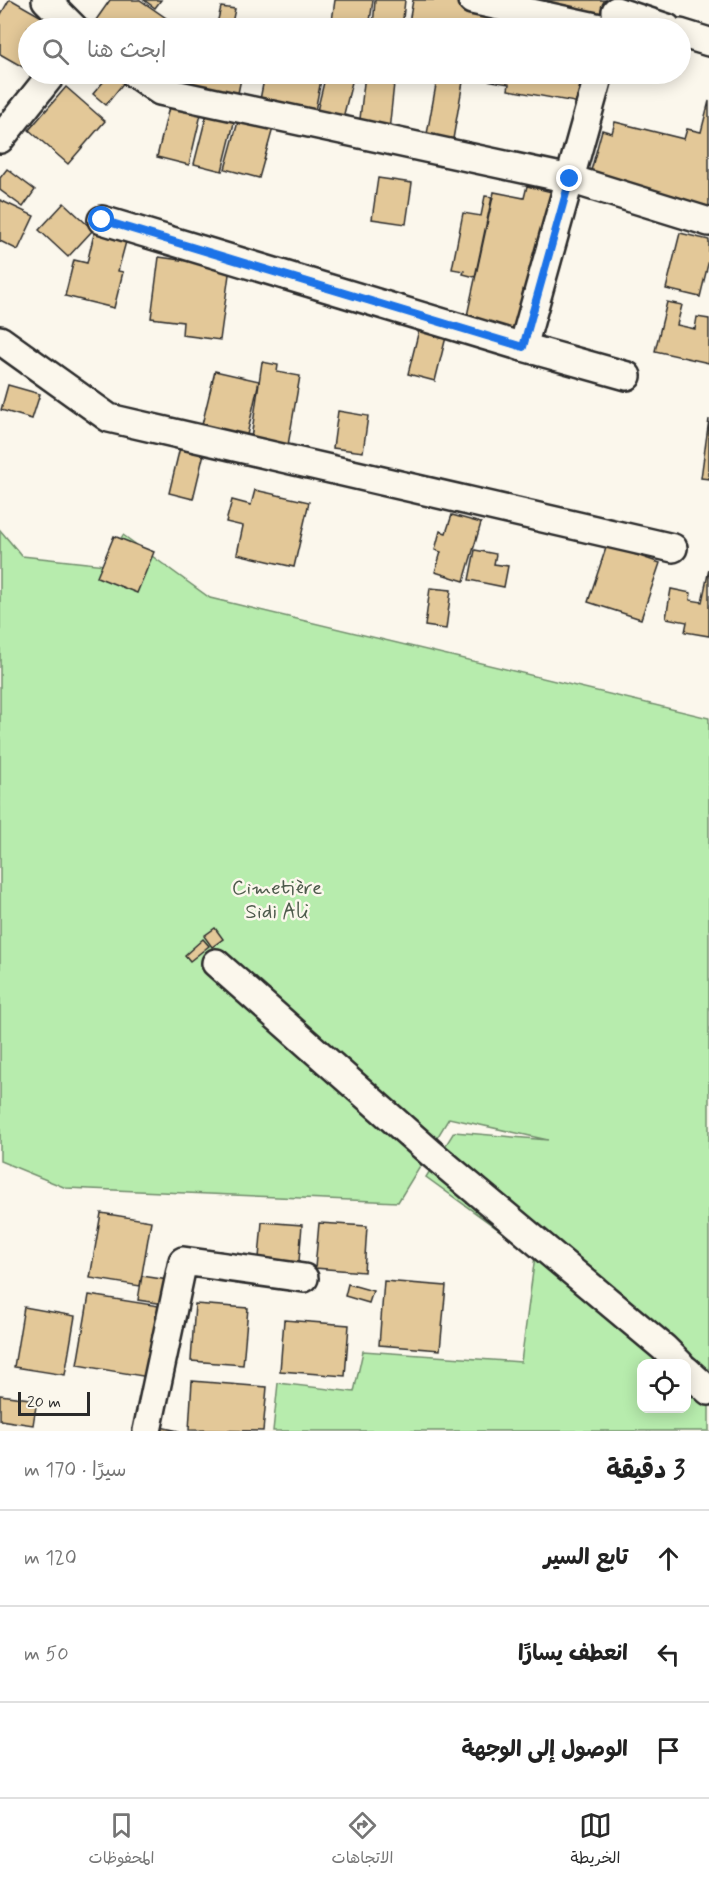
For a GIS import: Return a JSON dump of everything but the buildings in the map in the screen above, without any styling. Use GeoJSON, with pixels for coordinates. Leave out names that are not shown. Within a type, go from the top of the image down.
{"type":"FeatureCollection","features":[{"type":"Feature","properties":{"kind":"street"},"geometry":{"type":"LineString","coordinates":[[46,0],[64,18]]}},
{"type":"Feature","properties":{"kind":"street"},"geometry":{"type":"LineString","coordinates":[[472,0],[612,17]]}},
{"type":"Feature","properties":{"kind":"street"},"geometry":{"type":"LineString","coordinates":[[691,36],[709,42]]}},
{"type":"Feature","properties":{"kind":"street"},"geometry":{"type":"LineString","coordinates":[[0,139],[43,84]]}},
{"type":"Feature","properties":{"kind":"street"},"geometry":{"type":"LineString","coordinates":[[150,84],[160,91],[570,179],[709,222]]}},
{"type":"Feature","properties":{"kind":"street"},"geometry":{"type":"LineString","coordinates":[[523,347],[596,84]]}},
{"type":"Feature","properties":{"kind":"street"},"geometry":{"type":"LineString","coordinates":[[102,220],[523,347],[627,376]]}},
{"type":"Feature","properties":{"kind":"street"},"geometry":{"type":"LineString","coordinates":[[0,340],[109,418],[673,548]]}},
{"type":"Feature","properties":{"kind":"street"},"geometry":{"type":"LineString","coordinates":[[216,963],[432,1154],[675,1359]]}},
{"type":"Feature","properties":{"kind":"street"},"geometry":{"type":"LineString","coordinates":[[147,1431],[183,1261],[304,1278]]}},
{"type":"Feature","properties":{"kind":"street"},"geometry":{"type":"LineString","coordinates":[[691,1374],[709,1391]]}},
{"type":"Feature","properties":{"kind":"green space","name":"Cimetière Sidi Ali"},"geometry":{"type":"Polygon","coordinates":[[[0,530],[22,556],[105,565],[123,535],[210,598],[709,718],[709,1431],[273,1431],[278,1383],[354,1392],[363,1351],[521,1362],[535,1256],[426,1177],[454,1132],[548,1140],[449,1118],[398,1202],[66,1188],[0,1161],[0,530]]]}},
{"type":"Feature","properties":{"kind":"route"},"geometry":{"type":"LineString","coordinates":[[102,220],[523,347],[570,179]]}}]}
